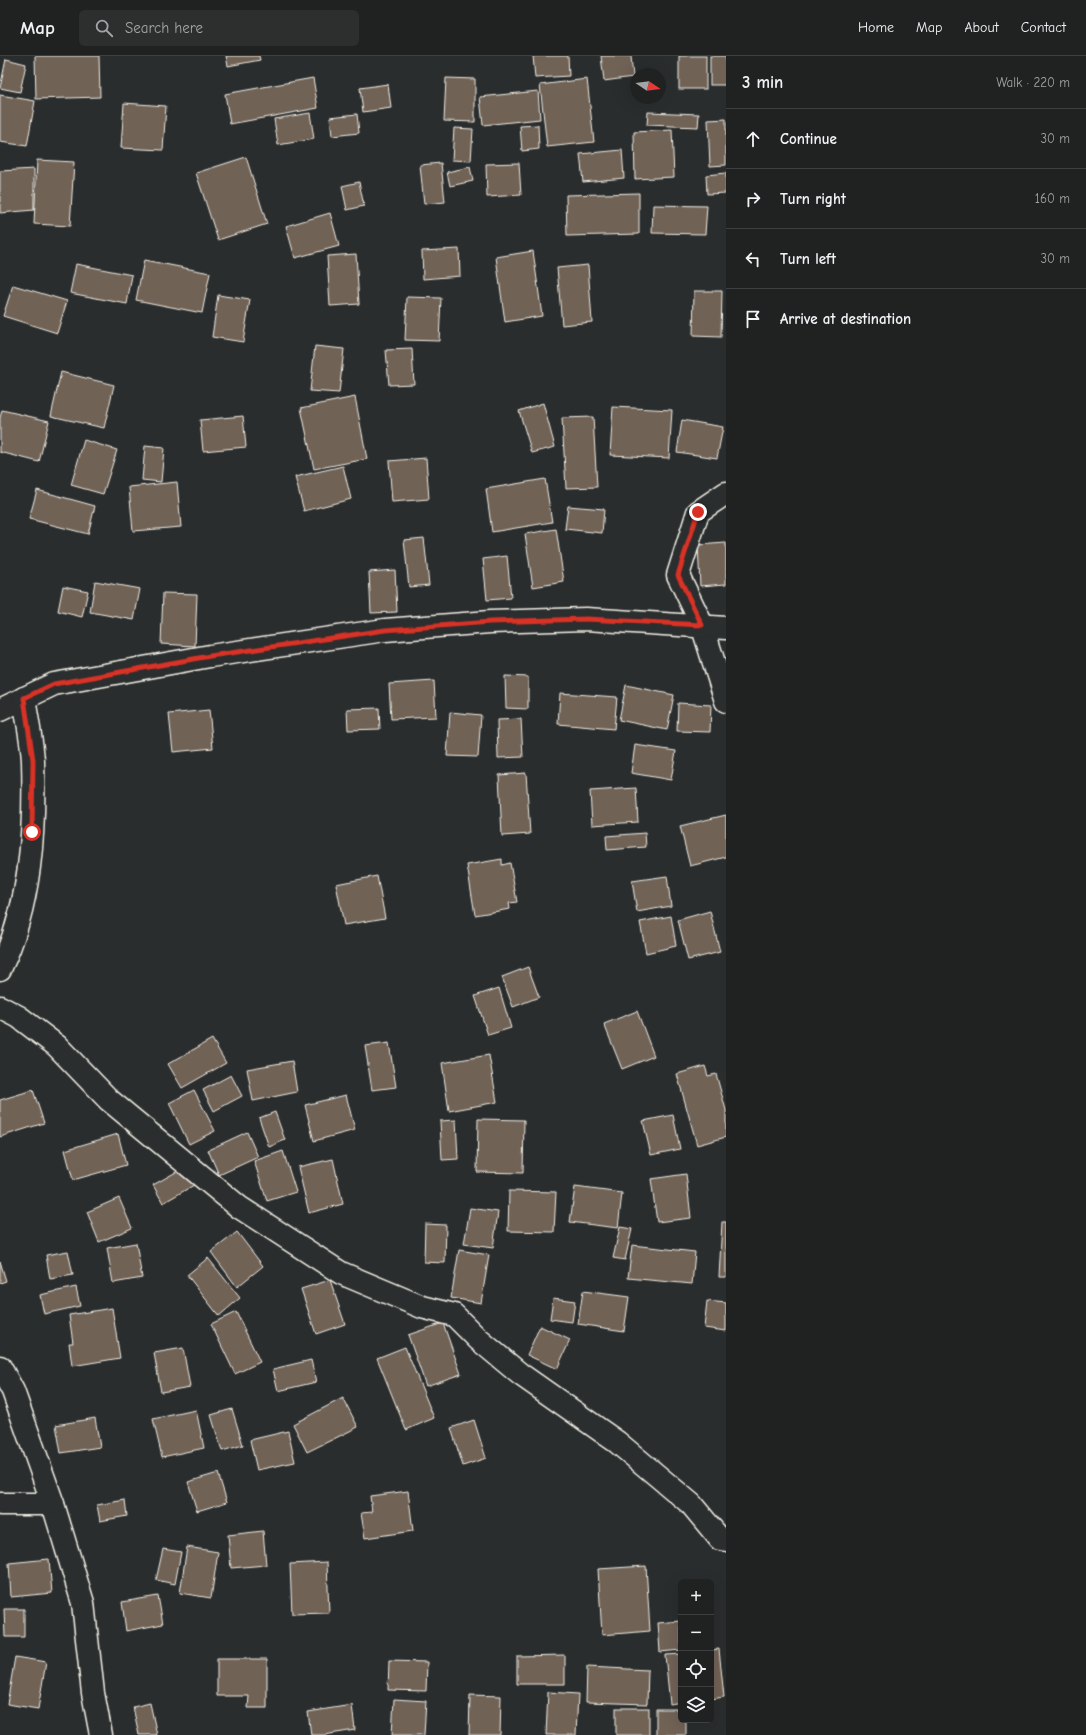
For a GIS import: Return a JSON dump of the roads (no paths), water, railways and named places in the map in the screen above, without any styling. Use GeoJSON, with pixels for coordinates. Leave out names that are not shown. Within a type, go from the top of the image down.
{"type":"FeatureCollection","features":[{"type":"Feature","properties":{"kind":"street"},"geometry":{"type":"LineString","coordinates":[[726,493],[698,512],[678,575],[702,625],[726,701]]}},
{"type":"Feature","properties":{"kind":"street"},"geometry":{"type":"LineString","coordinates":[[0,710],[54,684],[210,656],[385,630],[490,622],[586,619],[702,625],[726,628]]}},
{"type":"Feature","properties":{"kind":"street"},"geometry":{"type":"LineString","coordinates":[[0,969],[11,947],[24,899],[32,832],[33,760],[24,698]]}},
{"type":"Feature","properties":{"kind":"street"},"geometry":{"type":"LineString","coordinates":[[0,1007],[19,1017],[57,1046],[109,1100],[239,1207],[341,1273],[422,1307],[454,1315],[520,1374],[617,1442],[691,1504],[720,1539],[726,1540]]}},
{"type":"Feature","properties":{"kind":"street"},"geometry":{"type":"LineString","coordinates":[[0,1367],[13,1391],[53,1504],[83,1603],[93,1693],[101,1735]]}},
{"type":"Feature","properties":{"kind":"street"},"geometry":{"type":"LineString","coordinates":[[0,1504],[53,1504]]}}]}
